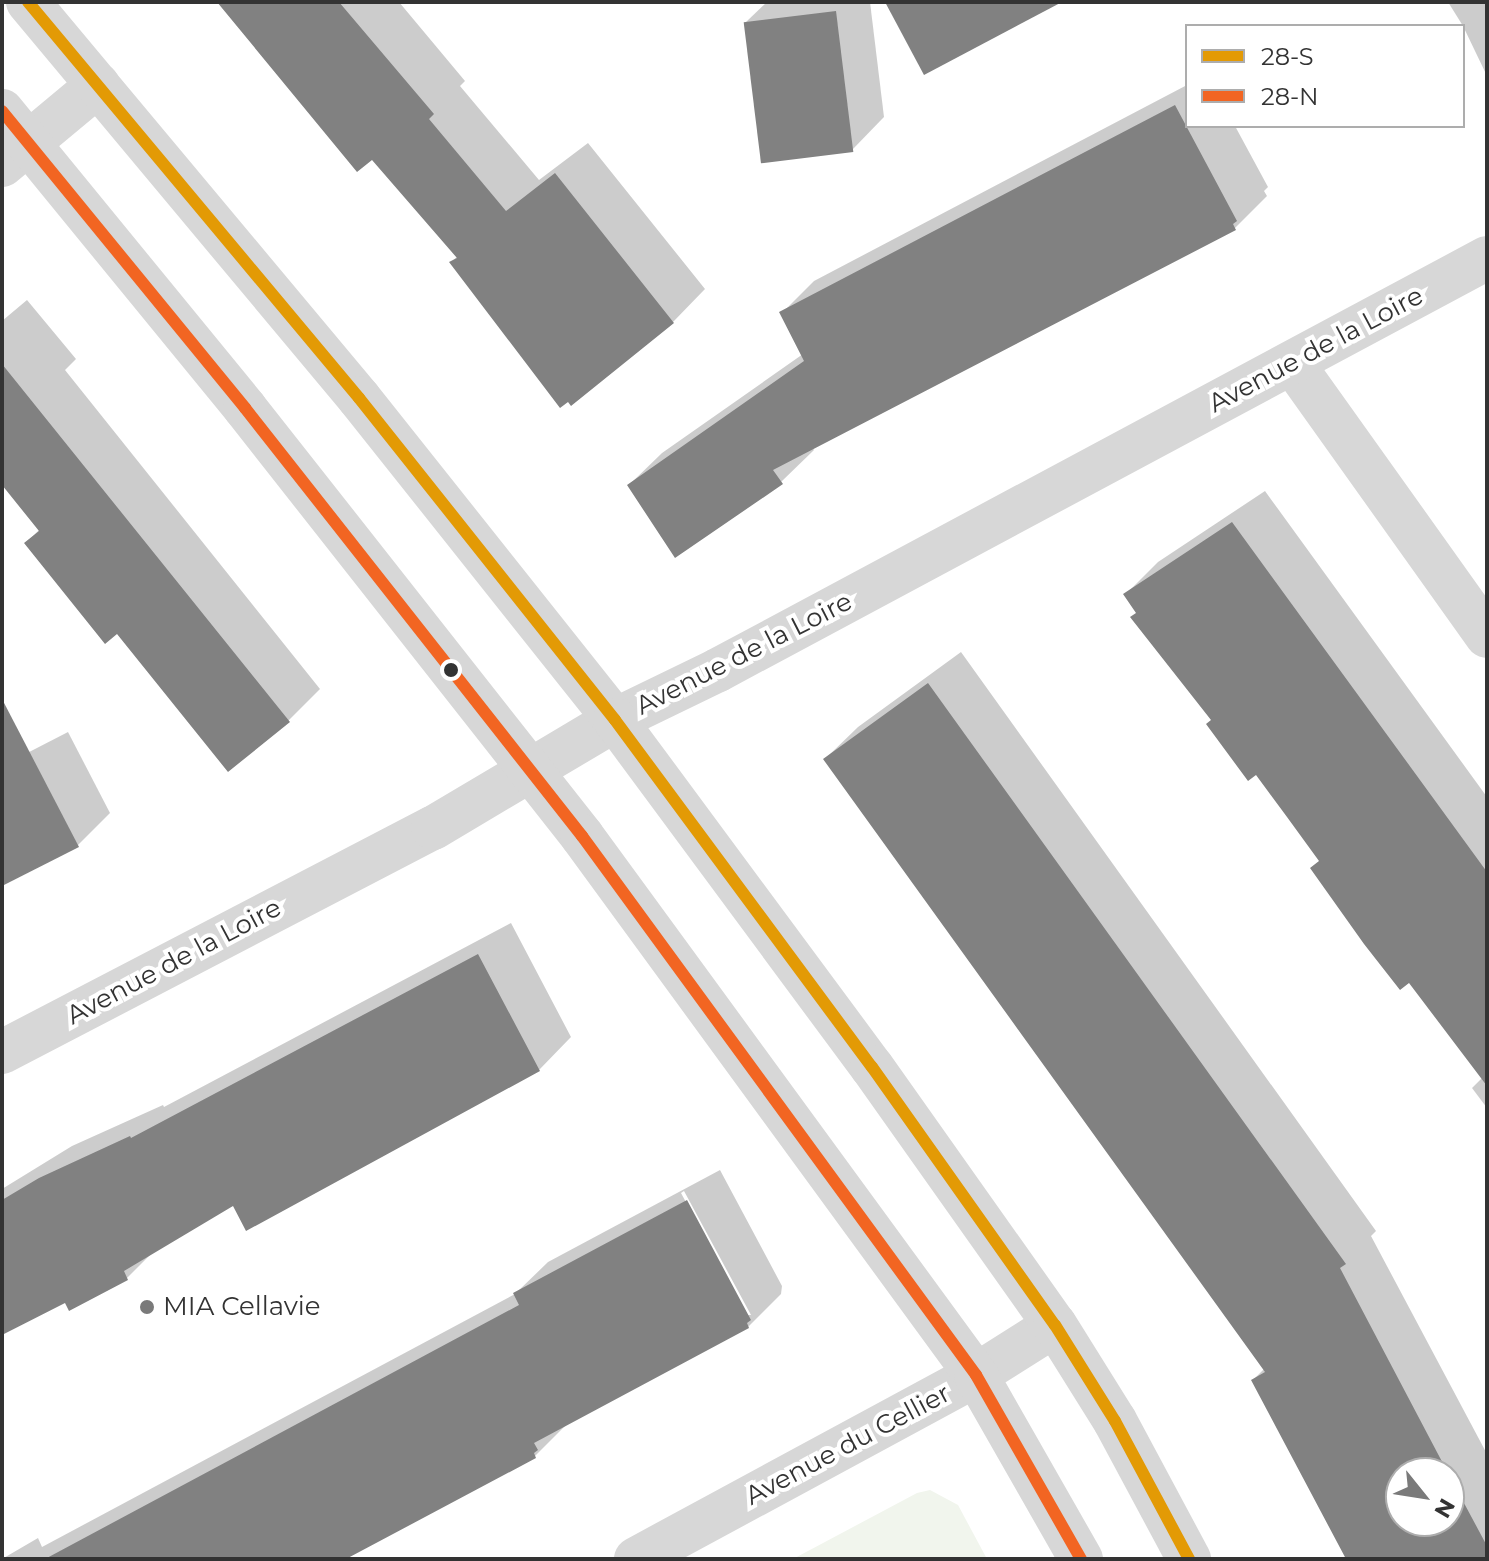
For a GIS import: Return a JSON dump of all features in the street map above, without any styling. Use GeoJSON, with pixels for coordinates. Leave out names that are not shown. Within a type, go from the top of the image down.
{"type":"FeatureCollection","features":[{"type":"Feature","properties":{"kind":"street"},"geometry":{"type":"LineString","coordinates":[[28,2],[359,398],[615,720],[872,1067],[1055,1325],[1115,1421],[1189,1559]]}},
{"type":"Feature","properties":{"kind":"street"},"geometry":{"type":"LineString","coordinates":[[16,154],[98,85]]}},
{"type":"Feature","properties":{"kind":"street"},"geometry":{"type":"LineString","coordinates":[[2,111],[16,154],[245,408],[458,683],[532,769],[976,1375],[1081,1559]]}},
{"type":"Feature","properties":{"kind":"street","name":"Avenue de la Loire"},"geometry":{"type":"LineString","coordinates":[[2,1052],[433,828],[615,720],[718,670],[1487,258]]}},
{"type":"Feature","properties":{"kind":"street"},"geometry":{"type":"LineString","coordinates":[[1293,364],[1487,636]]}},
{"type":"Feature","properties":{"kind":"street","name":"Avenue du Cellier"},"geometry":{"type":"LineString","coordinates":[[636,1559],[976,1375],[1055,1325]]}},
{"type":"Feature","properties":{"kind":"shaded area"},"geometry":{"type":"Polygon","coordinates":[[[930,1490],[958,1505],[987,1559],[793,1559],[917,1493],[930,1490]]]}},
{"type":"Feature","properties":{"kind":"building"},"geometry":{"type":"Polygon","coordinates":[[[217,2],[339,2],[434,114],[429,119],[506,211],[555,173],[674,323],[571,406],[568,402],[560,408],[449,262],[457,258],[372,160],[357,172],[217,2]]]}},
{"type":"Feature","properties":{"kind":"building"},"geometry":{"type":"Polygon","coordinates":[[[885,2],[1062,2],[924,75],[885,2]]]}},
{"type":"Feature","properties":{"kind":"building"},"geometry":{"type":"Polygon","coordinates":[[[836,11],[853,152],[761,163],[744,22],[836,11]]]}},
{"type":"Feature","properties":{"kind":"building"},"geometry":{"type":"Polygon","coordinates":[[[1175,105],[1237,221],[1233,224],[1236,230],[773,470],[783,484],[675,558],[627,485],[804,361],[779,312],[1175,105]]]}},
{"type":"Feature","properties":{"kind":"building"},"geometry":{"type":"Polygon","coordinates":[[[2,364],[290,722],[228,772],[117,634],[105,644],[24,543],[39,531],[2,485],[2,364]]]}},
{"type":"Feature","properties":{"kind":"building"},"geometry":{"type":"Polygon","coordinates":[[[1232,522],[1487,872],[1487,1086],[1409,983],[1400,990],[1364,944],[1310,868],[1319,861],[1256,775],[1248,781],[1206,724],[1211,720],[1130,617],[1136,613],[1123,594],[1232,522]]]}},
{"type":"Feature","properties":{"kind":"building"},"geometry":{"type":"Polygon","coordinates":[[[928,683],[1346,1264],[1340,1268],[1440,1457],[1385,1457],[1385,1537],[1465,1537],[1465,1505],[1487,1546],[1487,1559],[1346,1559],[1251,1380],[1265,1372],[823,759],[928,683]]]}},
{"type":"Feature","properties":{"kind":"building"},"geometry":{"type":"Polygon","coordinates":[[[2,699],[79,847],[2,886],[2,699]]]}},
{"type":"Feature","properties":{"kind":"building"},"geometry":{"type":"Polygon","coordinates":[[[478,954],[540,1071],[246,1231],[233,1206],[124,1271],[128,1280],[69,1311],[65,1303],[2,1335],[2,1200],[39,1178],[131,1138],[478,954]]]}},
{"type":"Feature","properties":{"kind":"building"},"geometry":{"type":"Polygon","coordinates":[[[687,1200],[751,1320],[747,1323],[749,1328],[534,1443],[538,1450],[534,1453],[536,1458],[346,1559],[45,1559],[519,1305],[513,1293],[687,1200]]]}},
{"type":"Feature","properties":{"kind":"transit line","name":"28-S"},"geometry":{"type":"LineString","coordinates":[[28,2],[359,398],[615,720],[872,1067],[1055,1325],[1115,1421],[1189,1559]]}},
{"type":"Feature","properties":{"kind":"transit line","name":"28-N"},"geometry":{"type":"LineString","coordinates":[[2,111],[245,408],[582,836],[976,1375],[1081,1559]]}},
{"type":"Feature","properties":{"kind":"place","name":"MIA Cellavie"},"geometry":{"type":"Point","coordinates":[147,1307]}}]}
